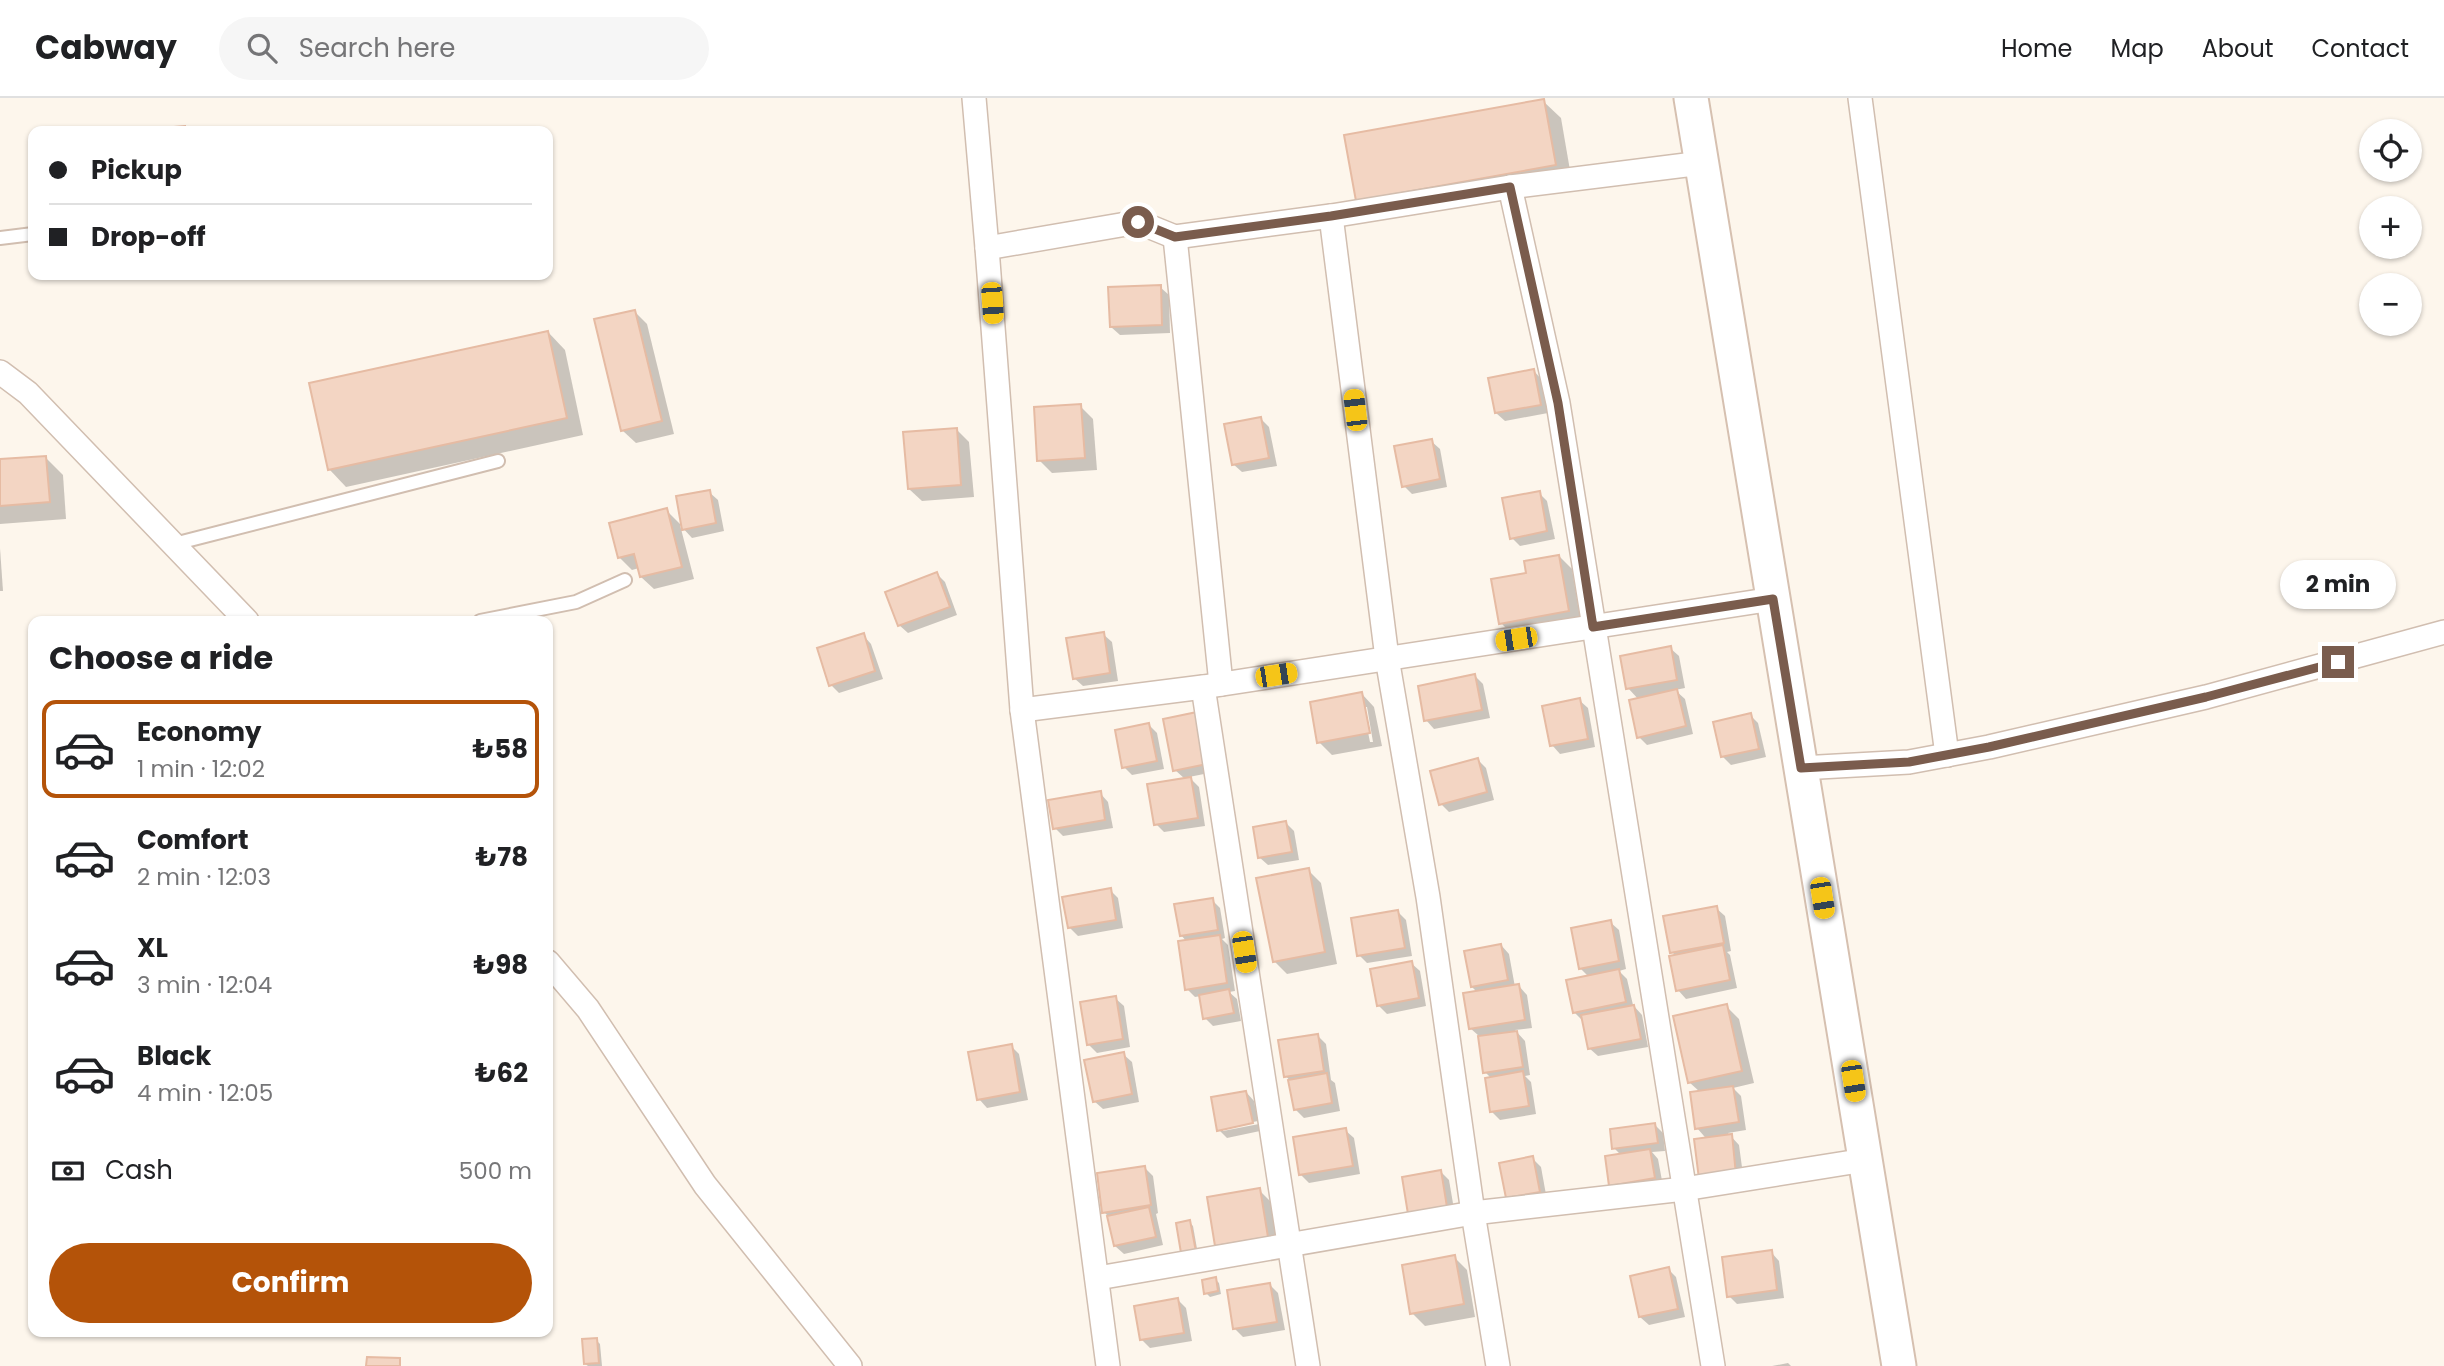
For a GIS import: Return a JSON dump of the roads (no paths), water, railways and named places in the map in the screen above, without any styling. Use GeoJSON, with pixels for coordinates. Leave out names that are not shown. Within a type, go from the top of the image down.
{"type":"FeatureCollection","features":[{"type":"Feature","properties":{"kind":"main road"},"geometry":{"type":"LineString","coordinates":[[1691,98],[1899,1366]]}},
{"type":"Feature","properties":{"kind":"street"},"geometry":{"type":"LineString","coordinates":[[974,98],[988,248],[1022,710],[1108,1366]]}},
{"type":"Feature","properties":{"kind":"street"},"geometry":{"type":"LineString","coordinates":[[1860,98],[1947,755]]}},
{"type":"Feature","properties":{"kind":"street"},"geometry":{"type":"LineString","coordinates":[[988,248],[1138,222],[1175,237],[1331,216],[1510,187],[1702,163]]}},
{"type":"Feature","properties":{"kind":"street"},"geometry":{"type":"LineString","coordinates":[[1510,187],[1558,403],[1713,1366]]}},
{"type":"Feature","properties":{"kind":"street"},"geometry":{"type":"LineString","coordinates":[[1331,216],[1387,658],[1428,897],[1473,1213],[1499,1366]]}},
{"type":"Feature","properties":{"kind":"street"},"geometry":{"type":"LineString","coordinates":[[1175,237],[1212,685],[1288,1244],[1308,1366]]}},
{"type":"Feature","properties":{"kind":"street"},"geometry":{"type":"LineString","coordinates":[[0,372],[28,393],[242,616]]}},
{"type":"Feature","properties":{"kind":"street"},"geometry":{"type":"LineString","coordinates":[[1022,710],[1212,685],[1773,599]]}},
{"type":"Feature","properties":{"kind":"street"},"geometry":{"type":"LineString","coordinates":[[1801,768],[1909,762],[1947,755],[2206,697],[2444,632]]}},
{"type":"Feature","properties":{"kind":"street"},"geometry":{"type":"LineString","coordinates":[[553,968],[587,1009],[705,1185],[850,1366]]}},
{"type":"Feature","properties":{"kind":"street"},"geometry":{"type":"LineString","coordinates":[[1098,1278],[1473,1213],[1684,1189],[1865,1160]]}},
{"type":"Feature","properties":{"kind":"lane"},"geometry":{"type":"LineString","coordinates":[[0,238],[28,235]]}},
{"type":"Feature","properties":{"kind":"lane"},"geometry":{"type":"LineString","coordinates":[[174,544],[498,461]]}},
{"type":"Feature","properties":{"kind":"lane"},"geometry":{"type":"LineString","coordinates":[[505,616],[576,602],[625,580]]}}]}
